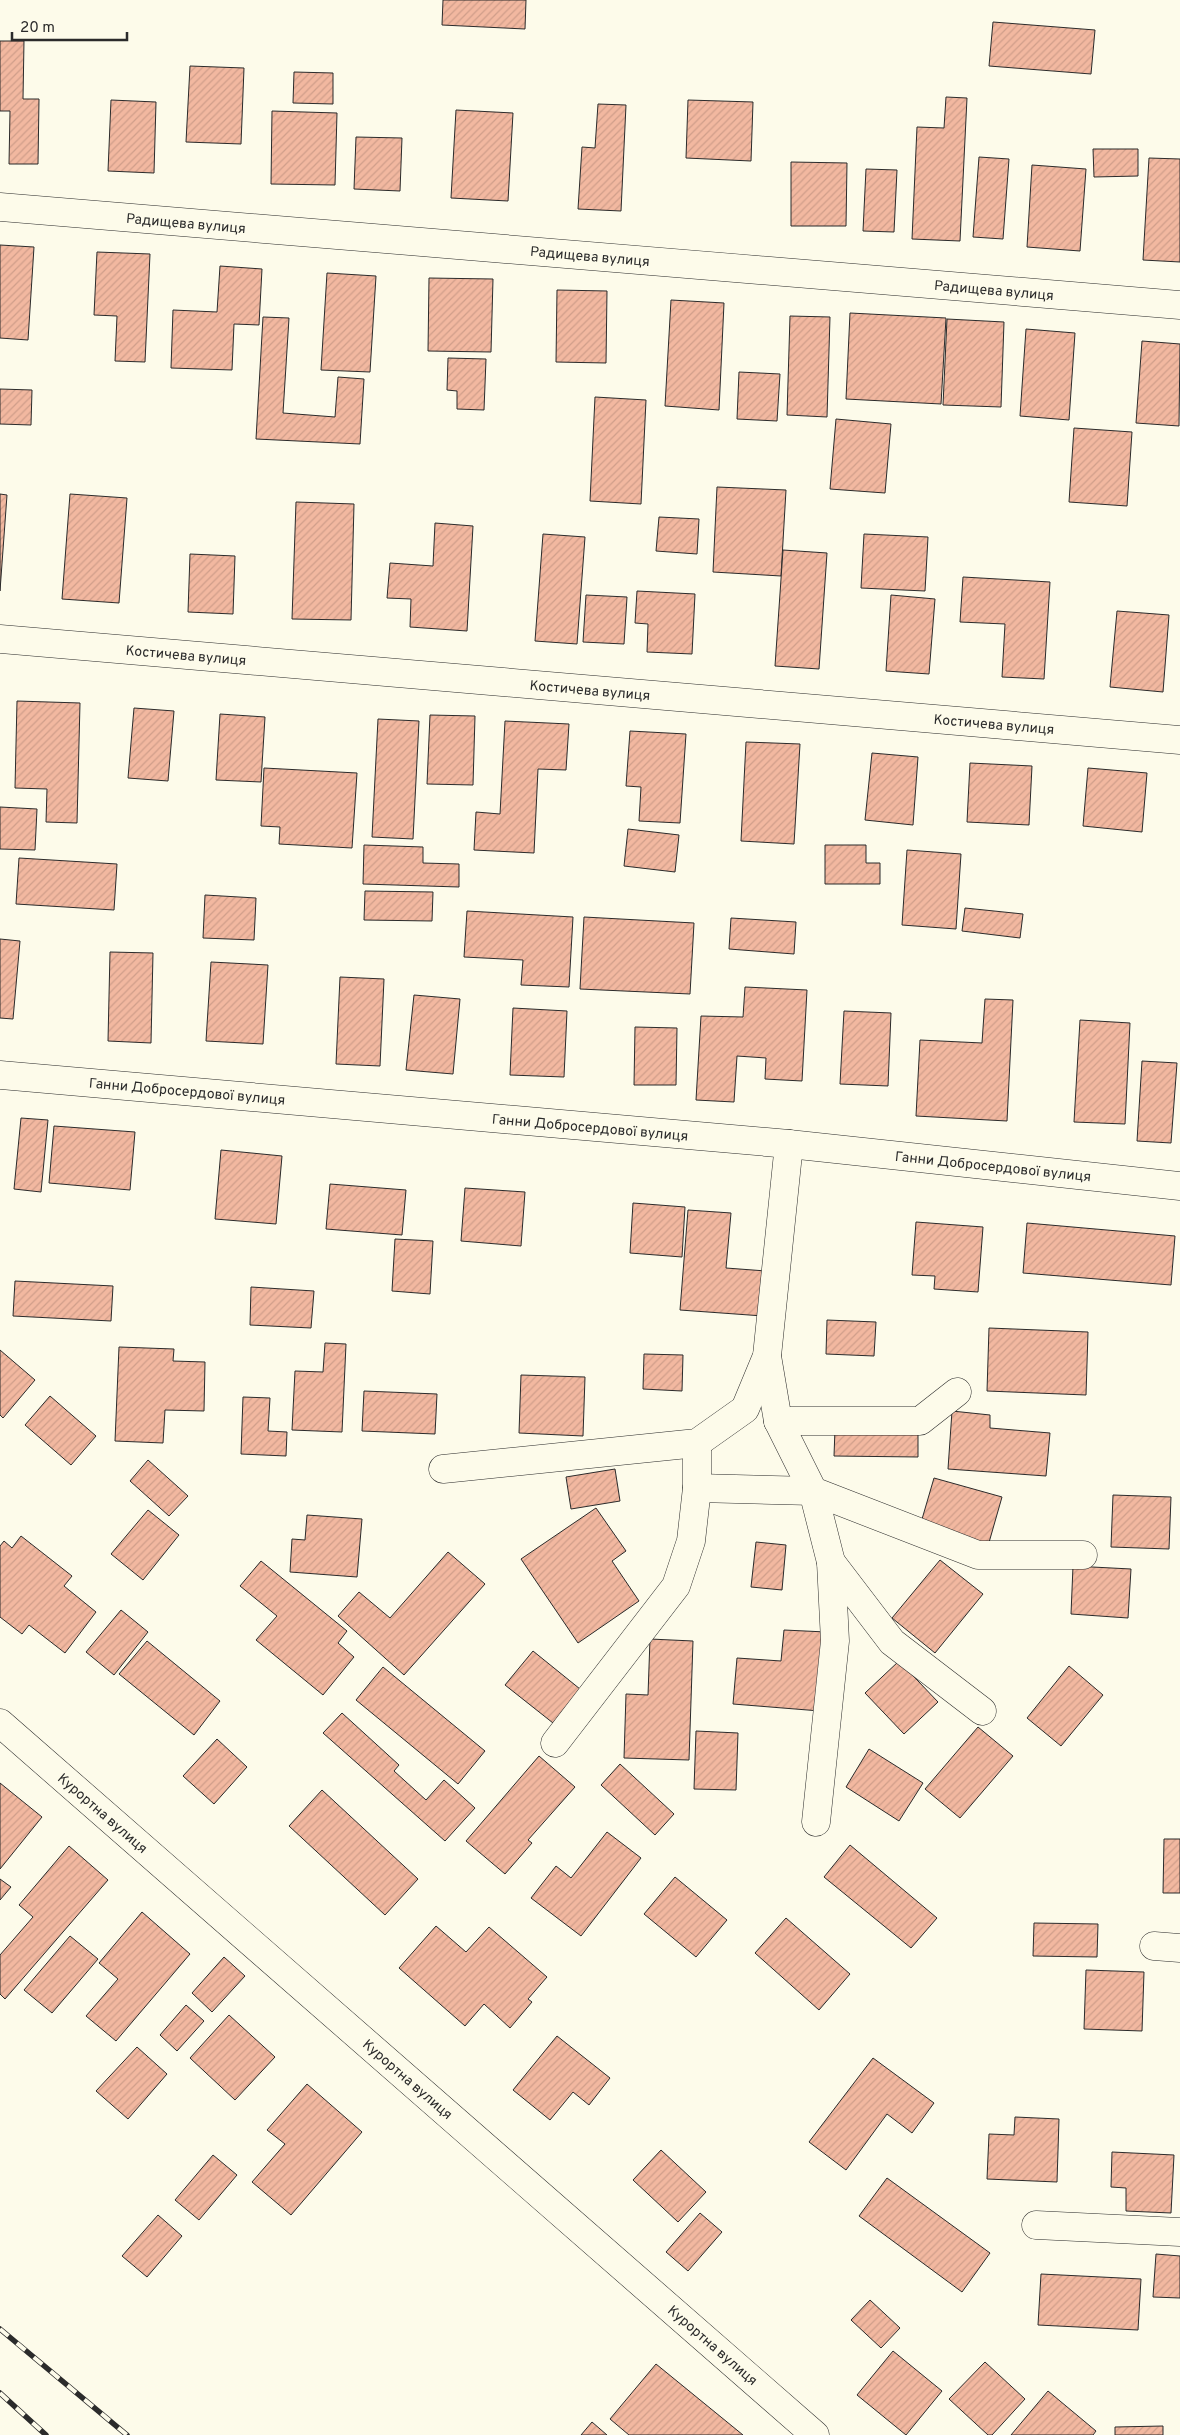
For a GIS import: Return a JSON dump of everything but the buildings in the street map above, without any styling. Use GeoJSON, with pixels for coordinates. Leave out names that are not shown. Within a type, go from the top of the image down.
{"type":"FeatureCollection","features":[{"type":"Feature","properties":{"kind":"street","name":"Радищева вулиця"},"geometry":{"type":"LineString","coordinates":[[0,207],[1180,305]]}},
{"type":"Feature","properties":{"kind":"street","name":"Костичева вулиця"},"geometry":{"type":"LineString","coordinates":[[0,639],[1180,740]]}},
{"type":"Feature","properties":{"kind":"street","name":"Ганни Добросердової вулиця"},"geometry":{"type":"LineString","coordinates":[[0,1075],[789,1144],[1180,1186]]}},
{"type":"Feature","properties":{"kind":"street"},"geometry":{"type":"LineString","coordinates":[[789,1144],[767,1356],[778,1421],[813,1491],[831,1562],[835,1641],[816,1822]]}},
{"type":"Feature","properties":{"kind":"street"},"geometry":{"type":"LineString","coordinates":[[443,1469],[697,1444],[745,1409],[767,1356]]}},
{"type":"Feature","properties":{"kind":"street"},"geometry":{"type":"LineString","coordinates":[[778,1421],[920,1421],[957,1392]]}},
{"type":"Feature","properties":{"kind":"street"},"geometry":{"type":"LineString","coordinates":[[555,1743],[676,1586],[691,1541],[697,1488],[697,1444]]}},
{"type":"Feature","properties":{"kind":"street"},"geometry":{"type":"LineString","coordinates":[[697,1488],[813,1491],[978,1555],[1083,1555]]}},
{"type":"Feature","properties":{"kind":"street"},"geometry":{"type":"LineString","coordinates":[[831,1562],[892,1642],[982,1711]]}},
{"type":"Feature","properties":{"kind":"street","name":"Курортна вулиця"},"geometry":{"type":"LineString","coordinates":[[0,1723],[816,2435]]}},
{"type":"Feature","properties":{"kind":"street"},"geometry":{"type":"LineString","coordinates":[[1036,2225],[1180,2232]]}},
{"type":"Feature","properties":{"kind":"railway"},"geometry":{"type":"LineString","coordinates":[[0,2329],[127,2435]]}},
{"type":"Feature","properties":{"kind":"railway"},"geometry":{"type":"LineString","coordinates":[[0,2393],[46,2435]]}}]}
